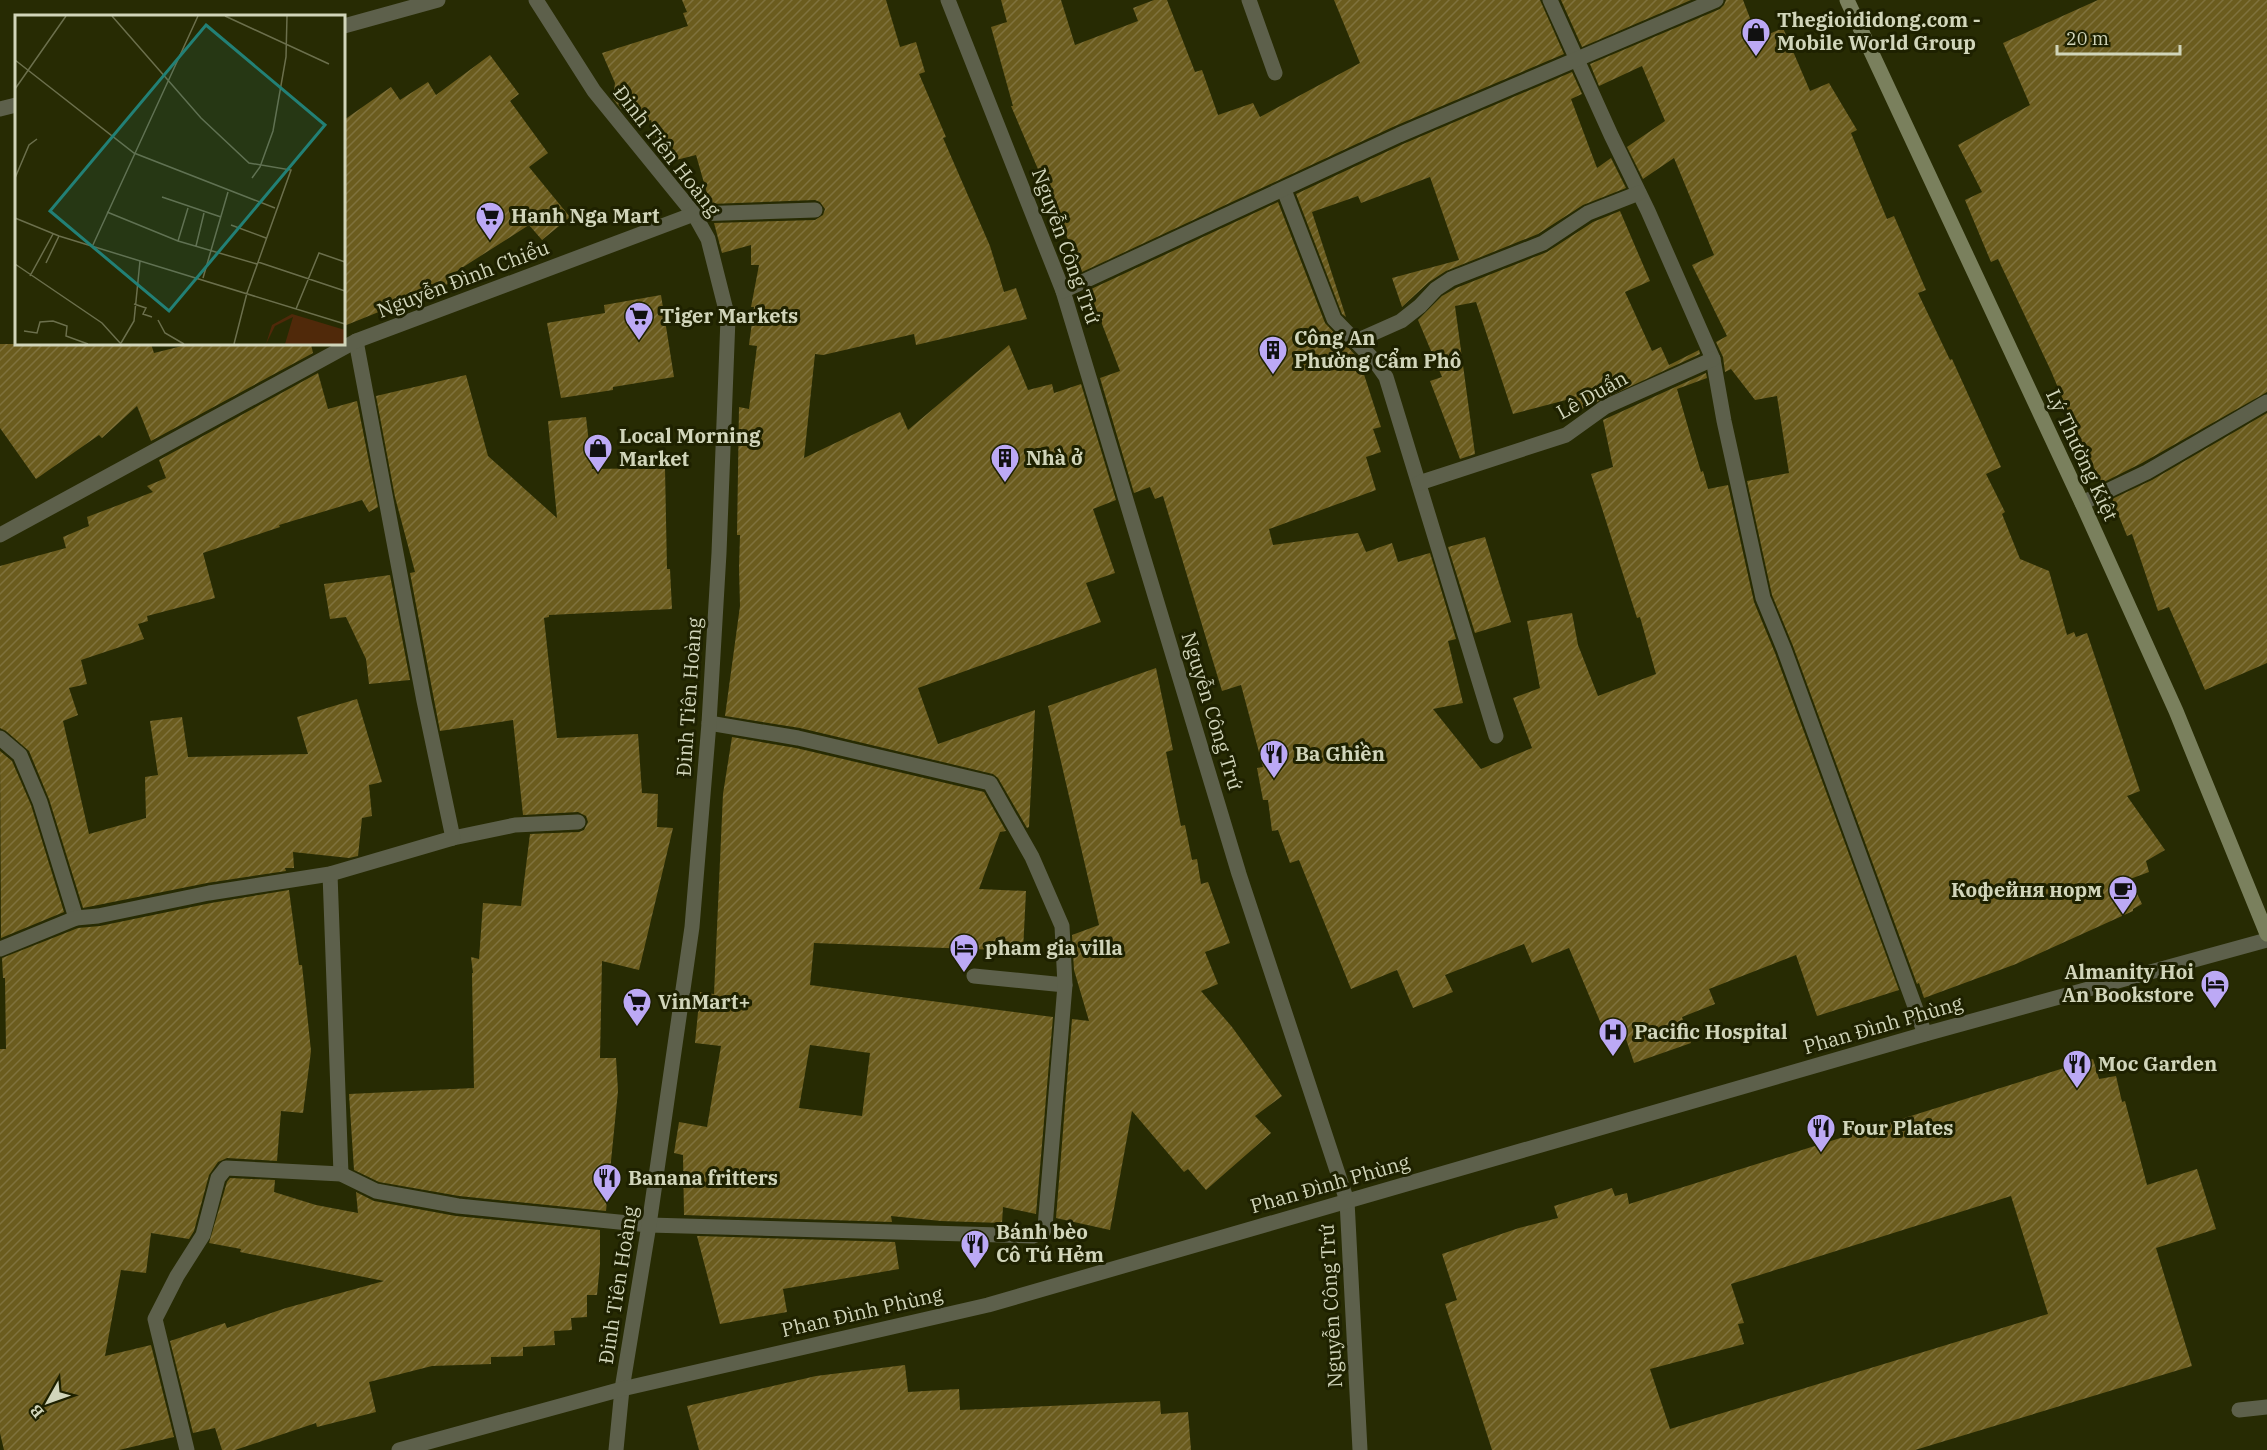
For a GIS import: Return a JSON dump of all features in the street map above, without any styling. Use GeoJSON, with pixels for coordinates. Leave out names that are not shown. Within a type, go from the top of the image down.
{"type":"FeatureCollection","features":[{"type":"Feature","properties":{"kind":"main road","name":"Lý Thường Kiệt"},"geometry":{"type":"LineString","coordinates":[[1846,0],[2082,504],[2176,711],[2267,934]]}},
{"type":"Feature","properties":{"kind":"street"},"geometry":{"type":"LineString","coordinates":[[345,26],[438,0]]}},
{"type":"Feature","properties":{"kind":"street","name":"Đinh Tiên Hoàng"},"geometry":{"type":"LineString","coordinates":[[536,0],[594,91],[694,214],[708,239],[728,318],[719,553],[709,723],[692,927],[649,1225],[622,1389],[616,1450]]}},
{"type":"Feature","properties":{"kind":"street","name":"Nguyễn Công Trứ"},"geometry":{"type":"LineString","coordinates":[[948,0],[1063,291],[1239,874],[1347,1201],[1360,1450]]}},
{"type":"Feature","properties":{"kind":"street"},"geometry":{"type":"LineString","coordinates":[[1249,0],[1275,73]]}},
{"type":"Feature","properties":{"kind":"street"},"geometry":{"type":"LineString","coordinates":[[1550,0],[1713,359],[1724,421],[1763,598],[1925,1034]]}},
{"type":"Feature","properties":{"kind":"street"},"geometry":{"type":"LineString","coordinates":[[1063,291],[1399,135],[1716,0]]}},
{"type":"Feature","properties":{"kind":"street"},"geometry":{"type":"LineString","coordinates":[[0,109],[15,105]]}},
{"type":"Feature","properties":{"kind":"street"},"geometry":{"type":"LineString","coordinates":[[1284,190],[1334,319],[1374,360],[1386,377],[1497,736]]}},
{"type":"Feature","properties":{"kind":"street"},"geometry":{"type":"LineString","coordinates":[[1356,341],[1401,321],[1436,289],[1451,279],[1543,243],[1588,213],[1639,193]]}},
{"type":"Feature","properties":{"kind":"street","name":"Nguyễn Đình Chiểu"},"geometry":{"type":"LineString","coordinates":[[0,535],[356,341],[694,214],[815,210]]}},
{"type":"Feature","properties":{"kind":"street"},"geometry":{"type":"LineString","coordinates":[[356,341],[424,701],[453,838]]}},
{"type":"Feature","properties":{"kind":"street","name":"Lê Duẩn"},"geometry":{"type":"LineString","coordinates":[[1419,483],[1566,435],[1605,407],[1713,359]]}},
{"type":"Feature","properties":{"kind":"street"},"geometry":{"type":"LineString","coordinates":[[2082,504],[2147,472],[2267,402]]}},
{"type":"Feature","properties":{"kind":"street"},"geometry":{"type":"LineString","coordinates":[[187,1450],[155,1319],[177,1276],[203,1235],[218,1178],[226,1168],[341,1174],[376,1191],[458,1206],[649,1225],[1033,1236],[1043,1232],[1065,985],[1062,926],[1032,857],[990,783],[798,738],[709,723]]}},
{"type":"Feature","properties":{"kind":"street"},"geometry":{"type":"LineString","coordinates":[[0,738],[20,755],[40,802],[76,918]]}},
{"type":"Feature","properties":{"kind":"street"},"geometry":{"type":"LineString","coordinates":[[0,949],[76,918],[98,916],[208,893],[330,874],[453,838],[515,825],[578,822]]}},
{"type":"Feature","properties":{"kind":"street"},"geometry":{"type":"LineString","coordinates":[[330,874],[341,1174]]}},
{"type":"Feature","properties":{"kind":"street","name":"Phan Đình Phùng"},"geometry":{"type":"LineString","coordinates":[[399,1450],[622,1389],[988,1305],[1925,1034],[2267,940]]}},
{"type":"Feature","properties":{"kind":"street"},"geometry":{"type":"LineString","coordinates":[[974,976],[1065,985]]}},
{"type":"Feature","properties":{"kind":"street"},"geometry":{"type":"LineString","coordinates":[[2239,1410],[2267,1407]]}},
{"type":"Feature","properties":{"kind":"building"},"geometry":{"type":"Polygon","coordinates":[[[682,0],[886,0],[900,47],[916,42],[925,72],[919,74],[946,137],[943,138],[990,246],[1004,292],[1016,288],[1027,319],[916,345],[914,334],[823,355],[815,354],[804,458],[900,412],[908,430],[1009,345],[1028,390],[1052,384],[1054,393],[1081,384],[1116,500],[1093,509],[1115,573],[1086,583],[1101,622],[918,688],[938,744],[1035,710],[1029,827],[1027,828],[998,778],[993,774],[800,728],[725,716],[740,606],[740,535],[737,535],[739,407],[749,409],[757,346],[749,345],[754,307],[751,307],[759,265],[751,265],[751,245],[722,253],[714,223],[815,220],[823,215],[825,209],[820,202],[815,200],[710,204],[696,155],[672,161],[668,144],[658,146],[651,120],[634,125],[629,110],[621,109],[613,99],[615,83],[602,53],[688,26],[683,13],[687,12],[682,0]]]}},
{"type":"Feature","properties":{"kind":"building"},"geometry":{"type":"Polygon","coordinates":[[[1001,0],[1061,0],[1075,45],[1138,21],[1133,8],[1154,0],[1167,0],[1195,72],[1202,70],[1218,115],[1253,103],[1260,117],[1360,63],[1334,0],[1540,0],[1564,54],[1395,126],[1082,272],[1011,106],[1013,106],[991,27],[1007,22],[1001,0]]]}},
{"type":"Feature","properties":{"kind":"building"},"geometry":{"type":"Polygon","coordinates":[[[1561,0],[1691,0],[1582,47],[1561,0]]]}},
{"type":"Feature","properties":{"kind":"building"},"geometry":{"type":"Polygon","coordinates":[[[1726,0],[1743,0],[1758,39],[1783,28],[1810,91],[1829,83],[1857,130],[1851,133],[1887,219],[1894,216],[1926,290],[1918,293],[1950,360],[1952,359],[2001,467],[1986,474],[2005,512],[2002,514],[2020,559],[2049,571],[2067,635],[2074,632],[2076,637],[2087,633],[2140,791],[2127,796],[2165,850],[2146,861],[2149,872],[2130,879],[2142,904],[2133,911],[2016,964],[1924,998],[1772,595],[1747,481],[1789,473],[1777,396],[1755,400],[1731,369],[1725,372],[1723,357],[1716,342],[1727,336],[1692,265],[1714,255],[1674,158],[1643,179],[1627,147],[1665,121],[1642,66],[1599,86],[1590,64],[1720,9],[1726,0]]]}},
{"type":"Feature","properties":{"kind":"building"},"geometry":{"type":"Polygon","coordinates":[[[2098,0],[2267,0],[2267,392],[2142,463],[2102,483],[2090,464],[2051,371],[1998,259],[1991,262],[1965,200],[1982,192],[1958,145],[2030,105],[2003,43],[2098,0]]]}},
{"type":"Feature","properties":{"kind":"building"},"geometry":{"type":"Polygon","coordinates":[[[490,55],[519,94],[510,101],[548,153],[529,167],[570,217],[542,240],[529,225],[446,278],[448,284],[345,326],[345,119],[391,87],[400,100],[428,82],[436,95],[490,55]]]}},
{"type":"Feature","properties":{"kind":"building"},"geometry":{"type":"Polygon","coordinates":[[[1572,72],[1582,94],[1571,99],[1597,168],[1611,158],[1626,188],[1583,205],[1538,234],[1446,271],[1429,282],[1402,307],[1392,278],[1459,260],[1430,177],[1361,203],[1358,196],[1312,212],[1346,317],[1342,314],[1296,194],[1403,144],[1572,72]]]}},
{"type":"Feature","properties":{"kind":"building"},"geometry":{"type":"Polygon","coordinates":[[[1278,202],[1325,323],[1359,359],[1381,427],[1373,429],[1381,452],[1366,457],[1376,490],[1269,529],[1273,545],[1358,533],[1366,552],[1392,543],[1398,562],[1430,553],[1456,639],[1448,641],[1463,703],[1433,709],[1481,769],[1532,748],[1513,698],[1540,688],[1527,621],[1572,613],[1578,645],[1598,696],[1656,674],[1640,617],[1637,618],[1591,474],[1613,467],[1603,420],[1706,373],[1707,378],[1677,389],[1701,472],[1703,471],[1708,489],[1728,485],[1754,602],[1775,653],[1899,990],[1817,1016],[1796,955],[1709,989],[1715,1004],[1682,1017],[1691,1043],[1634,1063],[1626,1039],[1610,1045],[1569,948],[1532,963],[1524,944],[1445,975],[1453,992],[1413,1008],[1397,970],[1351,989],[1299,860],[1290,863],[1278,830],[1272,831],[1268,800],[1263,800],[1257,768],[1263,767],[1241,685],[1222,691],[1163,496],[1155,499],[1150,487],[1134,493],[1100,378],[1120,371],[1089,290],[1278,202]]]}},
{"type":"Feature","properties":{"kind":"building"},"geometry":{"type":"Polygon","coordinates":[[[1620,211],[1650,281],[1625,292],[1652,351],[1661,347],[1669,365],[1699,350],[1700,354],[1571,414],[1566,400],[1513,414],[1476,302],[1455,306],[1475,454],[1460,459],[1430,381],[1442,377],[1418,320],[1442,296],[1456,288],[1547,252],[1593,222],[1620,211]]]}},
{"type":"Feature","properties":{"kind":"building"},"geometry":{"type":"Polygon","coordinates":[[[661,295],[674,377],[561,398],[547,323],[605,313],[604,305],[661,295]]]}},
{"type":"Feature","properties":{"kind":"building"},"geometry":{"type":"Polygon","coordinates":[[[0,344],[151,345],[154,353],[186,345],[311,345],[313,353],[151,441],[137,406],[102,438],[99,435],[36,479],[0,428],[0,344]]]}},
{"type":"Feature","properties":{"kind":"building"},"geometry":{"type":"Polygon","coordinates":[[[318,373],[328,409],[357,401],[378,507],[369,512],[362,500],[279,525],[280,527],[203,553],[215,598],[147,616],[148,621],[138,624],[144,639],[81,660],[87,684],[69,688],[78,715],[63,721],[89,834],[146,818],[145,777],[158,775],[150,721],[182,717],[188,757],[308,754],[297,717],[357,699],[382,782],[369,785],[372,816],[362,818],[358,856],[349,858],[293,852],[294,868],[285,868],[286,871],[207,883],[83,908],[49,799],[29,751],[0,728],[0,566],[66,548],[63,537],[89,526],[87,517],[153,492],[147,486],[166,478],[159,460],[318,373]]]}},
{"type":"Feature","properties":{"kind":"building"},"geometry":{"type":"Polygon","coordinates":[[[466,375],[488,456],[557,518],[548,421],[586,417],[592,469],[665,468],[667,569],[670,569],[672,609],[549,615],[544,618],[557,738],[638,734],[642,793],[658,794],[657,827],[673,828],[639,970],[602,961],[600,1058],[616,1058],[618,1091],[606,1211],[459,1196],[379,1182],[354,1170],[349,1094],[474,1088],[471,957],[479,959],[483,903],[521,906],[530,834],[579,832],[584,830],[588,822],[586,816],[578,812],[523,815],[513,720],[440,731],[410,573],[415,572],[395,497],[376,396],[466,375]]]}},
{"type":"Feature","properties":{"kind":"building"},"geometry":{"type":"Polygon","coordinates":[[[2267,413],[2267,663],[2205,690],[2169,607],[2158,611],[2132,534],[2127,536],[2112,499],[2152,480],[2267,413]]]}},
{"type":"Feature","properties":{"kind":"building"},"geometry":{"type":"Polygon","coordinates":[[[1485,537],[1511,622],[1475,633],[1448,547],[1485,537]]]}},
{"type":"Feature","properties":{"kind":"building"},"geometry":{"type":"Polygon","coordinates":[[[390,575],[410,680],[369,684],[366,659],[346,617],[330,619],[324,584],[390,575]]]}},
{"type":"Feature","properties":{"kind":"building"},"geometry":{"type":"Polygon","coordinates":[[[1156,668],[1173,750],[1166,752],[1181,826],[1185,825],[1192,860],[1197,859],[1201,884],[1208,882],[1230,943],[1205,952],[1218,984],[1201,991],[1232,1027],[1282,1096],[1255,1116],[1271,1133],[1206,1190],[1188,1169],[1184,1172],[1132,1111],[1110,1230],[1056,1218],[1072,1019],[1089,1021],[1074,970],[1072,935],[1099,925],[1048,706],[1156,668]]]}},
{"type":"Feature","properties":{"kind":"building"},"geometry":{"type":"Polygon","coordinates":[[[732,737],[796,748],[984,792],[1006,831],[1000,832],[979,889],[1026,891],[1023,951],[814,943],[810,985],[1053,1017],[1036,1214],[1003,1207],[1002,1223],[941,1221],[891,1216],[892,1222],[684,1215],[683,1155],[674,1153],[679,1122],[707,1127],[721,1046],[695,1043],[700,992],[714,994],[723,794],[732,737]],[[810,1045],[799,1108],[862,1116],[870,1053],[810,1045]]]}},
{"type":"Feature","properties":{"kind":"building"},"geometry":{"type":"Polygon","coordinates":[[[0,751],[12,761],[31,805],[64,912],[1,938],[0,751]]]}},
{"type":"Feature","properties":{"kind":"building"},"geometry":{"type":"Polygon","coordinates":[[[289,890],[299,965],[302,965],[311,1051],[303,1113],[281,1111],[277,1161],[227,1158],[218,1162],[209,1175],[194,1231],[189,1239],[151,1233],[146,1273],[121,1270],[105,1356],[151,1345],[174,1437],[119,1450],[4,1450],[0,1433],[0,1049],[6,1049],[5,978],[3,978],[2,958],[78,928],[100,926],[211,903],[289,890]]]}},
{"type":"Feature","properties":{"kind":"building"},"geometry":{"type":"Polygon","coordinates":[[[2093,1059],[2099,1079],[2116,1076],[2122,1102],[2125,1101],[2147,1185],[2197,1169],[2216,1229],[2156,1248],[2192,1366],[1915,1450],[1492,1450],[1445,1304],[1457,1300],[1442,1254],[1519,1228],[1558,1218],[1554,1206],[1612,1188],[1615,1196],[1627,1193],[1629,1204],[2093,1059]],[[2011,1196],[1731,1284],[1744,1323],[1738,1324],[1744,1344],[1650,1369],[1670,1429],[2048,1314],[2011,1196]]]}},
{"type":"Feature","properties":{"kind":"building"},"geometry":{"type":"Polygon","coordinates":[[[230,1178],[275,1180],[274,1192],[316,1205],[358,1213],[356,1192],[374,1201],[456,1216],[600,1230],[597,1295],[587,1295],[587,1317],[571,1318],[572,1330],[554,1331],[555,1345],[523,1347],[523,1356],[491,1357],[491,1364],[432,1366],[369,1382],[376,1412],[317,1427],[316,1423],[235,1450],[222,1450],[215,1428],[193,1433],[170,1341],[225,1323],[227,1328],[286,1308],[384,1281],[240,1252],[241,1249],[209,1243],[230,1178]]]}},
{"type":"Feature","properties":{"kind":"building"},"geometry":{"type":"Polygon","coordinates":[[[697,1236],[895,1242],[899,1269],[783,1289],[787,1312],[720,1324],[697,1236]]]}},
{"type":"Feature","properties":{"kind":"building"},"geometry":{"type":"Polygon","coordinates":[[[905,1365],[908,1392],[959,1389],[960,1410],[1160,1401],[1161,1414],[1188,1412],[1191,1450],[699,1450],[687,1406],[816,1376],[905,1365]]]}},
{"type":"Feature","properties":{"kind":"place","name":"Thegioididong.com - Mobile World Group"},"geometry":{"type":"Point","coordinates":[1756,58]}},
{"type":"Feature","properties":{"kind":"place","name":"Hanh Nga Mart"},"geometry":{"type":"Point","coordinates":[490,242]}},
{"type":"Feature","properties":{"kind":"place","name":"Tiger Markets"},"geometry":{"type":"Point","coordinates":[639,342]}},
{"type":"Feature","properties":{"kind":"place","name":"Công An Phường Cẩm Phô"},"geometry":{"type":"Point","coordinates":[1273,376]}},
{"type":"Feature","properties":{"kind":"place","name":"Local Morning Market"},"geometry":{"type":"Point","coordinates":[598,474]}},
{"type":"Feature","properties":{"kind":"place","name":"Nhà ở"},"geometry":{"type":"Point","coordinates":[1005,484]}},
{"type":"Feature","properties":{"kind":"place","name":"Ba Ghiền"},"geometry":{"type":"Point","coordinates":[1274,780]}},
{"type":"Feature","properties":{"kind":"place","name":"Кофейня норм"},"geometry":{"type":"Point","coordinates":[2123,916]}},
{"type":"Feature","properties":{"kind":"place","name":"pham gia villa"},"geometry":{"type":"Point","coordinates":[964,974]}},
{"type":"Feature","properties":{"kind":"place","name":"Almanity Hoi An Bookstore"},"geometry":{"type":"Point","coordinates":[2215,1010]}},
{"type":"Feature","properties":{"kind":"place","name":"VinMart+"},"geometry":{"type":"Point","coordinates":[637,1028]}},
{"type":"Feature","properties":{"kind":"place","name":"Pacific Hospital"},"geometry":{"type":"Point","coordinates":[1613,1058]}},
{"type":"Feature","properties":{"kind":"place","name":"Moc Garden"},"geometry":{"type":"Point","coordinates":[2077,1090]}},
{"type":"Feature","properties":{"kind":"place","name":"Four Plates"},"geometry":{"type":"Point","coordinates":[1821,1154]}},
{"type":"Feature","properties":{"kind":"place","name":"Banana fritters"},"geometry":{"type":"Point","coordinates":[607,1204]}},
{"type":"Feature","properties":{"kind":"place","name":"Bánh bèo Cô Tú Hẻm"},"geometry":{"type":"Point","coordinates":[975,1270]}}]}
